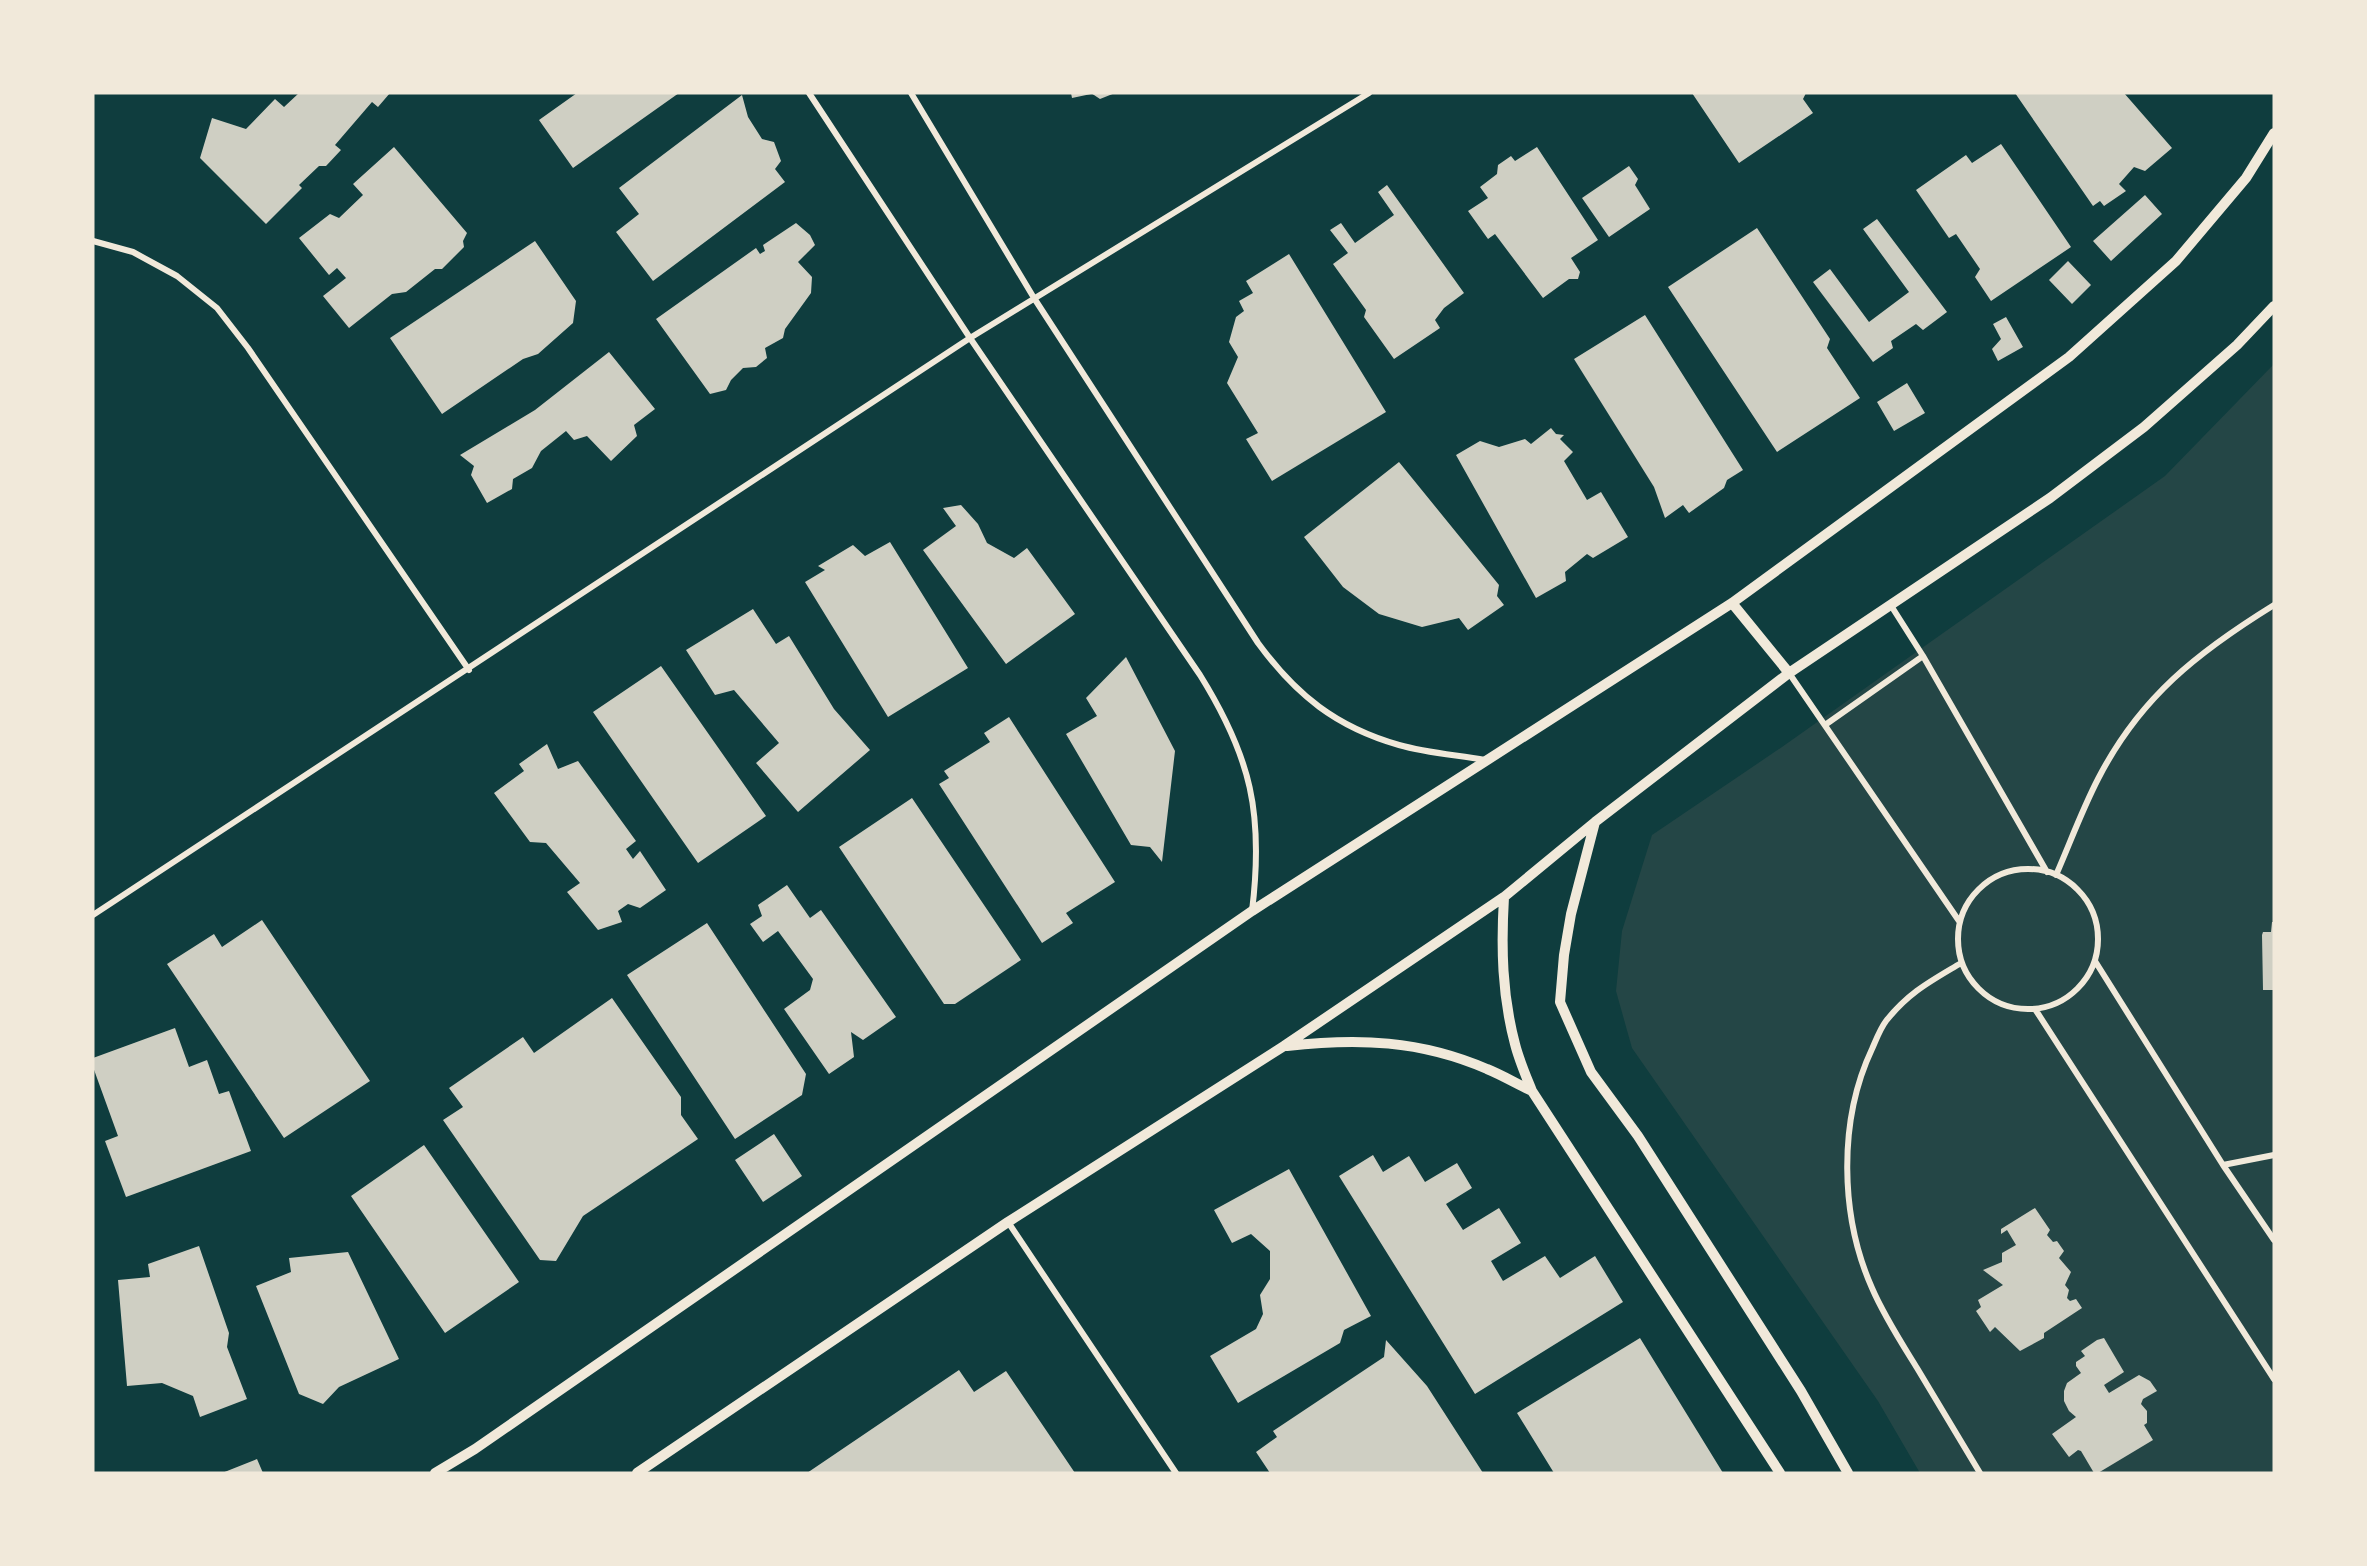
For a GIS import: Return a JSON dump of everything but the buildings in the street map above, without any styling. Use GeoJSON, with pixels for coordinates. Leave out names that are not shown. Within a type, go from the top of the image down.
{"type":"FeatureCollection","features":[{"type":"Feature","properties":{"kind":"street"},"geometry":{"type":"LineString","coordinates":[[809,93],[969,338],[1222,710],[1239,748],[1250,787],[1257,828],[1257,869],[1252,911]]}},
{"type":"Feature","properties":{"kind":"street"},"geometry":{"type":"LineString","coordinates":[[911,93],[1034,298],[1279,672],[1305,697],[1334,718],[1366,734],[1401,746],[1488,761]]}},
{"type":"Feature","properties":{"kind":"street"},"geometry":{"type":"LineString","coordinates":[[93,915],[469,670],[969,338],[1369,93]]}},
{"type":"Feature","properties":{"kind":"street"},"geometry":{"type":"LineString","coordinates":[[435,1473],[475,1449],[1252,911],[1732,603],[2069,357],[2176,261],[2246,178],[2274,133]]}},
{"type":"Feature","properties":{"kind":"street"},"geometry":{"type":"LineString","coordinates":[[93,241],[133,252],[177,276],[217,308],[248,348],[469,670]]}},
{"type":"Feature","properties":{"kind":"street"},"geometry":{"type":"LineString","coordinates":[[637,1473],[1008,1222],[1284,1046],[1504,897],[1595,822],[1789,673],[2050,498],[2144,427],[2237,345],[2274,306]]}},
{"type":"Feature","properties":{"kind":"street"},"geometry":{"type":"LineString","coordinates":[[1732,603],[1789,673],[1959,921]]}},
{"type":"Feature","properties":{"kind":"street"},"geometry":{"type":"LineString","coordinates":[[1890,604],[1923,656],[2047,872]]}},
{"type":"Feature","properties":{"kind":"street"},"geometry":{"type":"LineString","coordinates":[[2055,875],[2098,778],[2127,731],[2162,688],[2203,651],[2274,605]]}},
{"type":"Feature","properties":{"kind":"street"},"geometry":{"type":"LineString","coordinates":[[1825,725],[1923,656]]}},
{"type":"Feature","properties":{"kind":"street"},"geometry":{"type":"LineString","coordinates":[[1595,822],[1571,914],[1564,955],[1560,1002],[1591,1072],[1638,1136],[1751,1312],[1801,1391],[1848,1473]]}},
{"type":"Feature","properties":{"kind":"street"},"geometry":{"type":"LineString","coordinates":[[2028,869],[2055,875],[2074,887],[2087,902],[2095,921],[2098,940],[2095,961],[2085,979],[2072,993],[2054,1004],[2035,1009],[2011,1007],[1990,999],[1973,982],[1961,963],[1958,942],[1959,921],[1969,900],[1985,883],[2006,872],[2028,869]]}},
{"type":"Feature","properties":{"kind":"street"},"geometry":{"type":"LineString","coordinates":[[1504,897],[1501,947],[1505,996],[1515,1045],[1532,1091],[1780,1473]]}},
{"type":"Feature","properties":{"kind":"street"},"geometry":{"type":"LineString","coordinates":[[2095,961],[2223,1166],[2274,1240]]}},
{"type":"Feature","properties":{"kind":"street"},"geometry":{"type":"LineString","coordinates":[[1961,963],[1914,991],[1885,1022],[1865,1064],[1853,1108],[1848,1153],[1849,1199],[1857,1244],[1872,1287],[1892,1328],[1980,1473]]}},
{"type":"Feature","properties":{"kind":"street"},"geometry":{"type":"LineString","coordinates":[[2035,1009],[2274,1379]]}},
{"type":"Feature","properties":{"kind":"street"},"geometry":{"type":"LineString","coordinates":[[1284,1046],[1335,1041],[1387,1042],[1457,1058],[1486,1068],[1532,1091]]}},
{"type":"Feature","properties":{"kind":"street"},"geometry":{"type":"LineString","coordinates":[[2223,1166],[2274,1155]]}},
{"type":"Feature","properties":{"kind":"street"},"geometry":{"type":"LineString","coordinates":[[1008,1222],[1176,1473]]}},
{"type":"Feature","properties":{"kind":"shaded area"},"geometry":{"type":"Polygon","coordinates":[[[2274,364],[2274,1473],[1920,1473],[1878,1401],[1632,1048],[1616,991],[1622,931],[1652,835],[1782,747],[2165,476],[2274,364]]]}}]}
